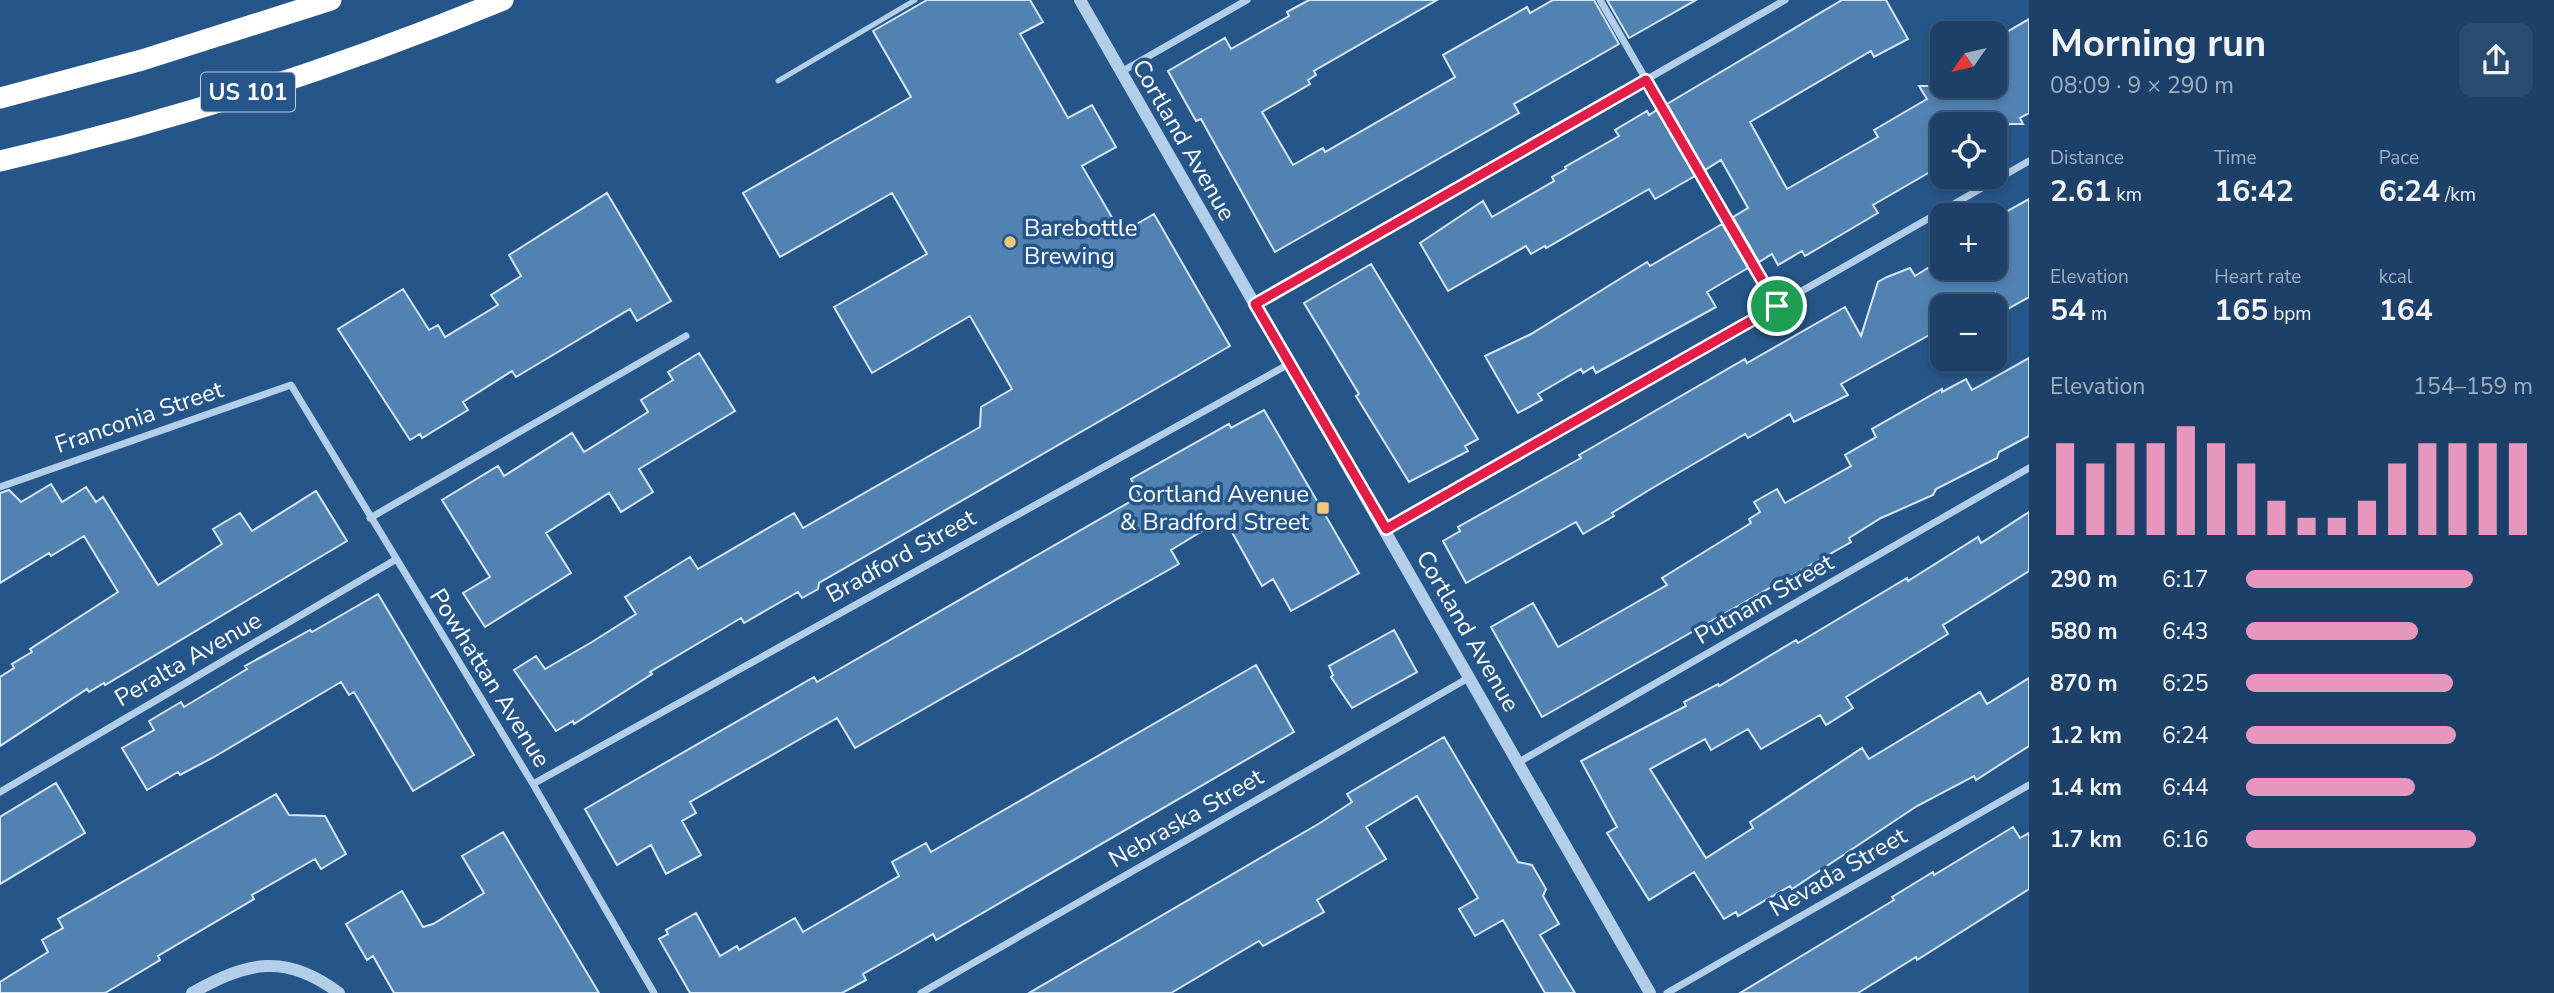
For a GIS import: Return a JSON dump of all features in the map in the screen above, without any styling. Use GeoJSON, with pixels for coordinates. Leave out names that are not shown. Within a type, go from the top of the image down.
{"type":"FeatureCollection","features":[{"type":"Feature","properties":{"kind":"highway"},"geometry":{"type":"LineString","coordinates":[[277,17],[310,0]]}},
{"type":"Feature","properties":{"kind":"highway","name":"US 101"},"geometry":{"type":"LineString","coordinates":[[0,98],[142,60],[331,0]]}},
{"type":"Feature","properties":{"kind":"highway","name":"US 101"},"geometry":{"type":"LineString","coordinates":[[0,161],[219,102],[355,56],[503,0]]}},
{"type":"Feature","properties":{"kind":"street","name":"Cortland Avenue"},"geometry":{"type":"LineString","coordinates":[[1080,0],[1650,993]]}},
{"type":"Feature","properties":{"kind":"street"},"geometry":{"type":"LineString","coordinates":[[1121,72],[1247,0]]}},
{"type":"Feature","properties":{"kind":"street"},"geometry":{"type":"LineString","coordinates":[[1600,0],[1777,306]]}},
{"type":"Feature","properties":{"kind":"street"},"geometry":{"type":"LineString","coordinates":[[1255,304],[1785,0]]}},
{"type":"Feature","properties":{"kind":"street"},"geometry":{"type":"LineString","coordinates":[[1386,529],[2029,161]]}},
{"type":"Feature","properties":{"kind":"street"},"geometry":{"type":"LineString","coordinates":[[370,518],[686,336]]}},
{"type":"Feature","properties":{"kind":"street","name":"Bradford Street"},"geometry":{"type":"LineString","coordinates":[[533,784],[1289,364]]}},
{"type":"Feature","properties":{"kind":"street","name":"Powhattan Avenue"},"geometry":{"type":"LineString","coordinates":[[291,385],[533,784],[654,993]]}},
{"type":"Feature","properties":{"kind":"street","name":"Franconia Street"},"geometry":{"type":"LineString","coordinates":[[0,486],[291,385]]}},
{"type":"Feature","properties":{"kind":"street","name":"Putnam Street"},"geometry":{"type":"LineString","coordinates":[[1518,762],[2029,468]]}},
{"type":"Feature","properties":{"kind":"street","name":"Peralta Avenue"},"geometry":{"type":"LineString","coordinates":[[0,792],[395,560]]}},
{"type":"Feature","properties":{"kind":"street","name":"Nebraska Street"},"geometry":{"type":"LineString","coordinates":[[921,993],[1470,677]]}},
{"type":"Feature","properties":{"kind":"street","name":"Nevada Street"},"geometry":{"type":"LineString","coordinates":[[1667,993],[2029,785]]}},
{"type":"Feature","properties":{"kind":"street"},"geometry":{"type":"LineString","coordinates":[[192,993],[225,975],[256,965],[285,968],[323,981],[339,993]]}},
{"type":"Feature","properties":{"kind":"lane"},"geometry":{"type":"LineString","coordinates":[[778,81],[915,0]]}},
{"type":"Feature","properties":{"kind":"building"},"geometry":{"type":"Polygon","coordinates":[[[927,0],[1030,0],[1043,22],[1020,34],[1068,118],[1092,105],[1116,147],[1082,166],[1121,233],[1154,214],[1230,346],[819,583],[818,589],[802,598],[798,592],[744,623],[741,618],[650,672],[652,674],[574,724],[573,721],[556,731],[514,670],[536,656],[545,669],[636,614],[625,597],[690,557],[698,569],[794,513],[803,528],[980,427],[981,407],[1012,389],[970,316],[872,373],[834,307],[927,254],[892,193],[780,257],[743,193],[911,97],[873,31],[927,0]]]}},
{"type":"Feature","properties":{"kind":"building"},"geometry":{"type":"Polygon","coordinates":[[[1309,0],[1437,0],[1314,71],[1316,75],[1308,80],[1310,84],[1262,112],[1293,165],[1323,148],[1325,152],[1455,77],[1443,55],[1527,7],[1530,13],[1553,0],[1594,0],[1619,44],[1514,104],[1519,113],[1275,252],[1201,119],[1196,121],[1168,71],[1225,38],[1231,49],[1289,16],[1287,12],[1309,0]]]}},
{"type":"Feature","properties":{"kind":"building"},"geometry":{"type":"Polygon","coordinates":[[[1607,0],[1696,0],[1629,38],[1607,0]]]}},
{"type":"Feature","properties":{"kind":"building"},"geometry":{"type":"Polygon","coordinates":[[[1842,0],[1886,0],[1908,39],[1874,57],[1871,51],[1750,122],[1787,189],[1878,137],[1874,130],[1927,99],[1919,86],[1930,86],[1930,98],[2007,98],[2007,32],[2029,19],[2029,113],[2020,118],[2023,124],[2007,126],[2007,112],[1930,112],[1930,172],[1873,205],[1878,213],[1805,256],[1802,251],[1778,265],[1772,254],[1759,262],[1733,217],[1748,208],[1721,160],[1705,170],[1667,104],[1842,0]]]}},
{"type":"Feature","properties":{"kind":"building"},"geometry":{"type":"Polygon","coordinates":[[[1657,110],[1695,176],[1655,199],[1649,189],[1546,248],[1545,246],[1531,254],[1526,246],[1448,291],[1420,243],[1483,201],[1492,217],[1554,181],[1552,177],[1566,169],[1565,167],[1619,136],[1615,130],[1647,111],[1649,115],[1657,110]]]}},
{"type":"Feature","properties":{"kind":"building"},"geometry":{"type":"Polygon","coordinates":[[[607,193],[671,301],[637,321],[630,309],[516,377],[512,371],[463,402],[468,410],[422,438],[420,434],[410,440],[338,329],[403,289],[429,330],[438,325],[445,337],[498,305],[491,295],[521,276],[509,255],[607,193]]]}},
{"type":"Feature","properties":{"kind":"building"},"geometry":{"type":"Polygon","coordinates":[[[2029,199],[2029,297],[2007,309],[2007,294],[1930,294],[1930,335],[1841,384],[1848,395],[1794,422],[1790,414],[1748,438],[1745,434],[1649,490],[1612,513],[1614,516],[1583,534],[1576,522],[1466,583],[1443,541],[1460,531],[1458,527],[1581,458],[1579,455],[1745,359],[1747,363],[1845,307],[1861,336],[1878,282],[1910,268],[1915,276],[1930,268],[1930,280],[2007,280],[2007,211],[2029,199]]]}},
{"type":"Feature","properties":{"kind":"building"},"geometry":{"type":"Polygon","coordinates":[[[1722,224],[1748,268],[1707,292],[1716,307],[1596,373],[1593,367],[1583,373],[1581,369],[1538,394],[1542,400],[1518,413],[1485,356],[1531,334],[1647,262],[1650,266],[1722,224]]]}},
{"type":"Feature","properties":{"kind":"building"},"geometry":{"type":"Polygon","coordinates":[[[1371,264],[1478,439],[1465,446],[1468,451],[1409,482],[1356,396],[1359,394],[1304,303],[1371,264]]]}},
{"type":"Feature","properties":{"kind":"building"},"geometry":{"type":"Polygon","coordinates":[[[699,353],[735,411],[639,469],[653,492],[621,512],[609,493],[546,533],[571,573],[485,627],[463,593],[490,577],[442,500],[498,466],[504,476],[572,433],[584,452],[648,412],[641,400],[673,380],[668,372],[699,353]]]}},
{"type":"Feature","properties":{"kind":"building"},"geometry":{"type":"Polygon","coordinates":[[[2029,358],[2029,436],[1999,452],[1997,458],[1936,489],[1933,495],[1881,518],[1849,538],[1851,542],[1542,717],[1491,627],[1533,603],[1558,647],[1667,585],[1662,578],[1751,523],[1749,519],[1760,512],[1754,502],[1777,489],[1785,503],[1851,466],[1845,455],[1876,437],[1872,429],[1942,389],[1942,392],[1966,379],[1972,390],[2029,358]]]}},
{"type":"Feature","properties":{"kind":"building"},"geometry":{"type":"Polygon","coordinates":[[[1264,410],[1359,573],[1291,611],[1273,579],[1262,586],[1224,518],[1171,550],[1179,564],[855,748],[837,718],[690,802],[696,813],[682,821],[701,855],[666,874],[651,845],[617,865],[585,809],[814,677],[817,682],[1140,496],[1131,479],[1229,424],[1231,428],[1264,410]]]}},
{"type":"Feature","properties":{"kind":"building"},"geometry":{"type":"Polygon","coordinates":[[[51,484],[62,502],[86,487],[96,502],[103,497],[158,585],[222,544],[213,529],[240,513],[252,531],[316,491],[347,541],[105,685],[104,683],[89,692],[87,689],[0,746],[0,677],[14,668],[12,664],[32,652],[30,649],[118,592],[84,536],[51,556],[49,553],[0,583],[0,493],[9,490],[21,502],[51,484]]]}},
{"type":"Feature","properties":{"kind":"building"},"geometry":{"type":"Polygon","coordinates":[[[2029,512],[2029,571],[1943,625],[1948,634],[1846,697],[1853,708],[1826,725],[1820,715],[1761,749],[1748,729],[1711,750],[1705,739],[1650,769],[1706,858],[1753,828],[1750,822],[1862,748],[1869,759],[1980,692],[1987,704],[2029,678],[2029,746],[1976,780],[1974,776],[1917,806],[1792,889],[1790,886],[1738,916],[1736,912],[1724,919],[1694,872],[1649,900],[1607,833],[1617,827],[1581,761],[1686,706],[1684,702],[1718,684],[1719,686],[1796,640],[1798,643],[1907,578],[1908,581],[1978,537],[1981,543],[2029,512]]]}},
{"type":"Feature","properties":{"kind":"building"},"geometry":{"type":"Polygon","coordinates":[[[378,594],[474,755],[413,791],[354,692],[349,695],[341,682],[214,757],[180,775],[178,772],[147,790],[122,748],[154,730],[149,721],[181,702],[184,707],[247,669],[245,666],[378,594]]]}},
{"type":"Feature","properties":{"kind":"building"},"geometry":{"type":"Polygon","coordinates":[[[1394,630],[1417,672],[1352,708],[1331,677],[1333,675],[1329,666],[1394,630]]]}},
{"type":"Feature","properties":{"kind":"building"},"geometry":{"type":"Polygon","coordinates":[[[1256,665],[1294,732],[936,940],[933,934],[863,974],[866,980],[842,993],[690,993],[659,939],[668,934],[666,930],[696,913],[720,956],[737,946],[739,950],[795,918],[803,932],[899,876],[892,862],[926,843],[931,852],[1256,665]]]}},
{"type":"Feature","properties":{"kind":"building"},"geometry":{"type":"Polygon","coordinates":[[[1444,737],[1518,862],[1532,865],[1546,889],[1543,896],[1559,924],[1540,935],[1575,993],[1545,993],[1503,920],[1475,936],[1459,909],[1478,898],[1417,796],[1366,827],[1386,859],[1317,900],[1324,912],[1263,946],[1259,941],[1171,993],[1029,993],[1320,823],[1352,802],[1347,794],[1444,737]]]}},
{"type":"Feature","properties":{"kind":"building"},"geometry":{"type":"Polygon","coordinates":[[[56,783],[85,833],[0,884],[0,817],[56,783]]]}},
{"type":"Feature","properties":{"kind":"building"},"geometry":{"type":"Polygon","coordinates":[[[276,794],[289,815],[325,816],[346,854],[321,869],[315,859],[252,895],[254,899],[158,956],[160,960],[105,993],[0,993],[0,982],[48,952],[42,940],[63,928],[58,919],[276,794]]]}},
{"type":"Feature","properties":{"kind":"building"},"geometry":{"type":"Polygon","coordinates":[[[2013,827],[2020,838],[2029,833],[2029,889],[1917,960],[1916,957],[1858,993],[1740,993],[1894,900],[1892,897],[1933,872],[1934,875],[2013,827]]]}},
{"type":"Feature","properties":{"kind":"building"},"geometry":{"type":"Polygon","coordinates":[[[503,832],[599,993],[394,993],[373,956],[367,960],[346,924],[402,891],[423,927],[433,924],[484,893],[462,856],[503,832]]]}},
{"type":"Feature","properties":{"kind":"place","name":"Barebottle Brewing"},"geometry":{"type":"Point","coordinates":[1010,242]}},
{"type":"Feature","properties":{"kind":"place","name":"Cortland Avenue & Bradford Street"},"geometry":{"type":"Point","coordinates":[1323,508]}},
{"type":"Feature","properties":{"kind":"route"},"geometry":{"type":"LineString","coordinates":[[1646,80],[1777,306],[1386,529],[1255,304],[1646,80]]}}]}
